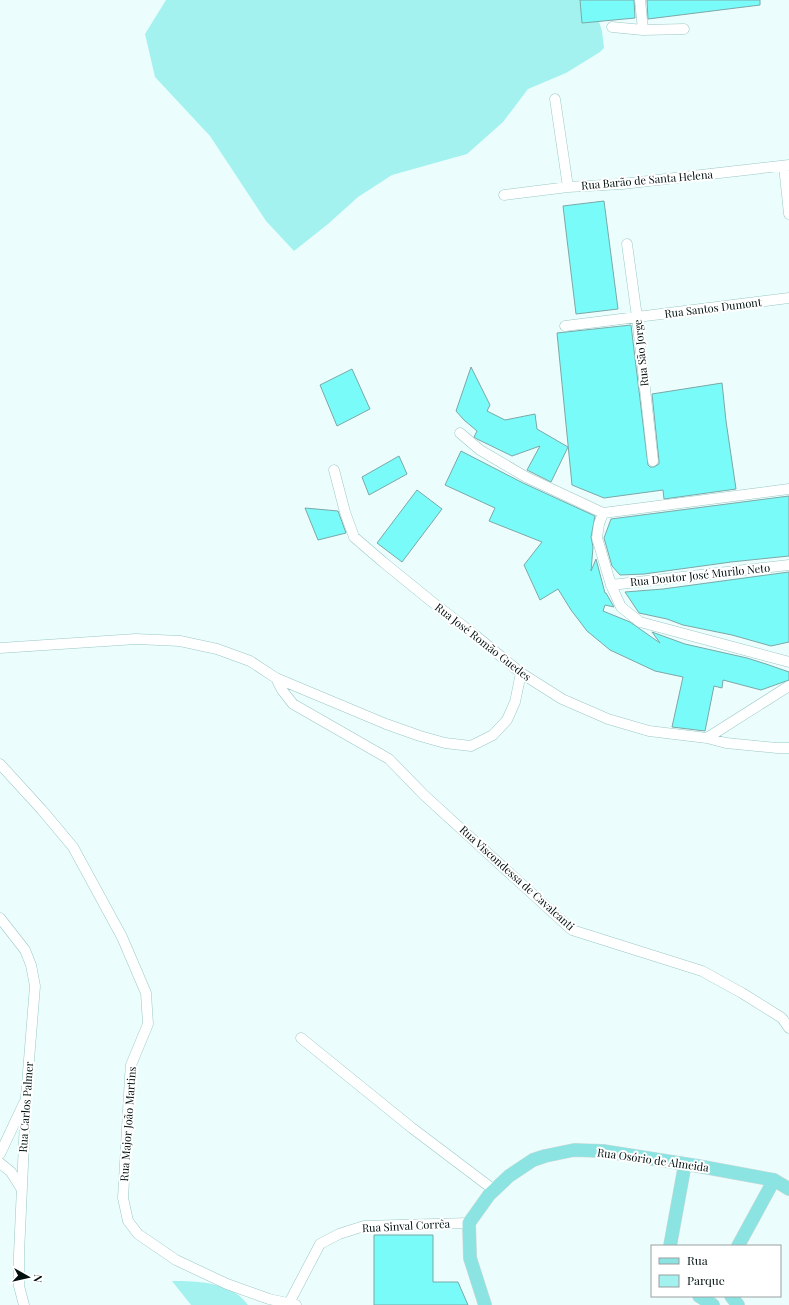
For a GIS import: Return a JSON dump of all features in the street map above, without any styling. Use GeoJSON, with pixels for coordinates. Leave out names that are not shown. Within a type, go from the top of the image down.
{"type":"FeatureCollection","features":[{"type":"Feature","properties":{"kind":"main road","name":"Rua Osório de Almeida"},"geometry":{"type":"LineString","coordinates":[[469,1224],[489,1195],[508,1176],[533,1160],[544,1156],[574,1150],[603,1151],[774,1180],[789,1189]]}},
{"type":"Feature","properties":{"kind":"main road"},"geometry":{"type":"LineString","coordinates":[[670,1245],[685,1164]]}},
{"type":"Feature","properties":{"kind":"main road"},"geometry":{"type":"LineString","coordinates":[[739,1245],[774,1180]]}},
{"type":"Feature","properties":{"kind":"main road"},"geometry":{"type":"LineString","coordinates":[[469,1224],[470,1258],[485,1305]]}},
{"type":"Feature","properties":{"kind":"main road"},"geometry":{"type":"LineString","coordinates":[[700,1297],[712,1305]]}},
{"type":"Feature","properties":{"kind":"main road"},"geometry":{"type":"LineString","coordinates":[[732,1297],[738,1305]]}},
{"type":"Feature","properties":{"kind":"street"},"geometry":{"type":"LineString","coordinates":[[640,0],[643,30]]}},
{"type":"Feature","properties":{"kind":"street"},"geometry":{"type":"LineString","coordinates":[[612,27],[643,30],[684,29]]}},
{"type":"Feature","properties":{"kind":"street"},"geometry":{"type":"LineString","coordinates":[[555,99],[568,186]]}},
{"type":"Feature","properties":{"kind":"street"},"geometry":{"type":"LineString","coordinates":[[787,166],[789,214]]}},
{"type":"Feature","properties":{"kind":"street","name":"Rua Barão de Santa Helena"},"geometry":{"type":"LineString","coordinates":[[504,195],[568,186],[622,184],[787,166]]}},
{"type":"Feature","properties":{"kind":"street","name":"Rua São Jorge"},"geometry":{"type":"LineString","coordinates":[[627,244],[637,317],[653,461]]}},
{"type":"Feature","properties":{"kind":"street","name":"Rua Santos Dumont"},"geometry":{"type":"LineString","coordinates":[[565,326],[789,298]]}},
{"type":"Feature","properties":{"kind":"street"},"geometry":{"type":"LineString","coordinates":[[460,433],[480,450],[526,477],[603,513],[789,489]]}},
{"type":"Feature","properties":{"kind":"street","name":"Rua José Romão Guedes"},"geometry":{"type":"LineString","coordinates":[[334,470],[345,512],[354,537],[413,587],[521,673],[562,699],[608,719],[649,731],[707,738],[726,743],[789,748]]}},
{"type":"Feature","properties":{"kind":"street"},"geometry":{"type":"LineString","coordinates":[[603,513],[599,524],[597,538],[611,585],[621,607],[640,622],[789,662]]}},
{"type":"Feature","properties":{"kind":"street","name":"Rua Doutor José Murilo Neto"},"geometry":{"type":"LineString","coordinates":[[611,585],[789,566]]}},
{"type":"Feature","properties":{"kind":"street"},"geometry":{"type":"LineString","coordinates":[[0,648],[136,639],[180,641],[216,649],[250,661],[276,678],[386,724],[445,743],[471,746],[493,735],[507,720],[515,702],[521,673]]}},
{"type":"Feature","properties":{"kind":"street","name":"Rua Viscondessa de Cavalcanti"},"geometry":{"type":"LineString","coordinates":[[276,678],[282,690],[293,704],[389,759],[424,795],[572,930],[702,971],[742,993],[782,1018],[789,1028]]}},
{"type":"Feature","properties":{"kind":"street"},"geometry":{"type":"LineString","coordinates":[[707,738],[789,686]]}},
{"type":"Feature","properties":{"kind":"street","name":"Rua Major João Martins"},"geometry":{"type":"LineString","coordinates":[[0,764],[73,847],[122,937],[146,993],[148,1024],[131,1066],[130,1077],[123,1198],[128,1221],[138,1234],[176,1260],[264,1301],[291,1305]]}},
{"type":"Feature","properties":{"kind":"street","name":"Rua Carlos Palmer"},"geometry":{"type":"LineString","coordinates":[[0,918],[25,950],[31,965],[35,986],[26,1097],[19,1254],[19,1286],[24,1305]]}},
{"type":"Feature","properties":{"kind":"street"},"geometry":{"type":"LineString","coordinates":[[301,1038],[412,1128],[494,1190]]}},
{"type":"Feature","properties":{"kind":"street"},"geometry":{"type":"LineString","coordinates":[[0,1154],[26,1097]]}},
{"type":"Feature","properties":{"kind":"street"},"geometry":{"type":"LineString","coordinates":[[0,1163],[11,1172],[22,1189]]}},
{"type":"Feature","properties":{"kind":"street","name":"Rua Sinval Corrêa"},"geometry":{"type":"LineString","coordinates":[[291,1305],[320,1244],[339,1234],[364,1226],[469,1224]]}},
{"type":"Feature","properties":{"kind":"green space"},"geometry":{"type":"Polygon","coordinates":[[[166,0],[592,0],[602,31],[604,48],[566,73],[528,89],[503,122],[467,154],[392,175],[358,197],[328,224],[294,251],[266,221],[210,136],[155,77],[145,34],[166,0]]]}},
{"type":"Feature","properties":{"kind":"green space"},"geometry":{"type":"Polygon","coordinates":[[[172,1281],[214,1284],[224,1287],[241,1297],[248,1305],[191,1305],[172,1281]]]}},
{"type":"Feature","properties":{"kind":"building"},"geometry":{"type":"Polygon","coordinates":[[[580,0],[634,0],[635,18],[582,23],[580,0]]]}},
{"type":"Feature","properties":{"kind":"building"},"geometry":{"type":"Polygon","coordinates":[[[647,0],[760,0],[760,5],[648,19],[647,0]]]}},
{"type":"Feature","properties":{"kind":"building"},"geometry":{"type":"Polygon","coordinates":[[[604,201],[618,309],[576,314],[563,206],[604,201]]]}},
{"type":"Feature","properties":{"kind":"building"},"geometry":{"type":"Polygon","coordinates":[[[631,325],[648,465],[650,467],[654,467],[659,464],[652,394],[722,383],[736,489],[664,499],[663,490],[604,498],[572,485],[557,333],[631,325]]]}},
{"type":"Feature","properties":{"kind":"building"},"geometry":{"type":"Polygon","coordinates":[[[471,367],[490,405],[487,411],[505,420],[535,414],[537,429],[568,447],[551,482],[527,470],[540,446],[512,456],[474,437],[477,431],[456,411],[471,367]]]}},
{"type":"Feature","properties":{"kind":"building"},"geometry":{"type":"Polygon","coordinates":[[[352,369],[370,409],[337,426],[320,385],[352,369]]]}},
{"type":"Feature","properties":{"kind":"building"},"geometry":{"type":"Polygon","coordinates":[[[461,451],[523,483],[595,516],[591,537],[593,547],[591,571],[596,559],[605,593],[614,607],[605,605],[603,611],[630,622],[660,643],[652,632],[685,644],[747,658],[789,672],[789,680],[761,690],[723,680],[722,688],[714,686],[705,731],[672,727],[683,677],[655,671],[610,650],[587,631],[571,610],[558,589],[540,600],[524,565],[542,542],[489,521],[495,508],[445,485],[461,451]]]}},
{"type":"Feature","properties":{"kind":"building"},"geometry":{"type":"Polygon","coordinates":[[[399,456],[407,474],[369,495],[362,477],[399,456]]]}},
{"type":"Feature","properties":{"kind":"building"},"geometry":{"type":"Polygon","coordinates":[[[417,490],[442,509],[402,562],[377,543],[417,490]]]}},
{"type":"Feature","properties":{"kind":"building"},"geometry":{"type":"Polygon","coordinates":[[[789,496],[789,556],[644,574],[620,575],[612,566],[604,538],[611,519],[789,496]]]}},
{"type":"Feature","properties":{"kind":"building"},"geometry":{"type":"Polygon","coordinates":[[[305,508],[338,511],[346,533],[318,540],[305,508]]]}},
{"type":"Feature","properties":{"kind":"building"},"geometry":{"type":"Polygon","coordinates":[[[789,572],[789,642],[771,646],[732,635],[683,625],[667,619],[639,613],[625,592],[663,589],[789,572]]]}},
{"type":"Feature","properties":{"kind":"building"},"geometry":{"type":"Polygon","coordinates":[[[374,1235],[433,1235],[433,1282],[458,1282],[468,1305],[374,1305],[374,1235]]]}}]}
